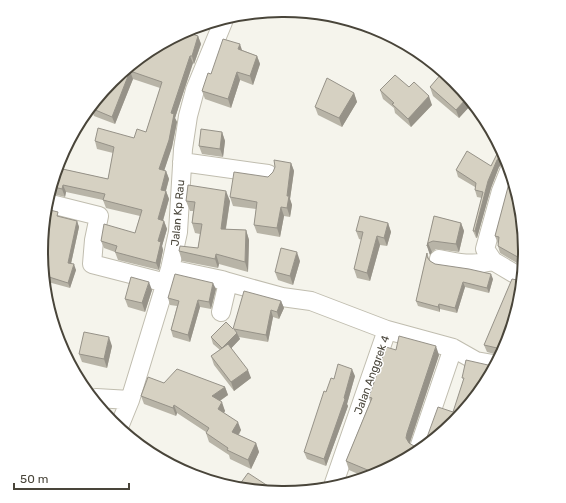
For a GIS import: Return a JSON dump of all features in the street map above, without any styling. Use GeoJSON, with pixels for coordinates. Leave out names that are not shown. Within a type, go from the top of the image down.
{"type":"FeatureCollection","features":[{"type":"Feature","properties":{"kind":"street","name":"Jalan Kp Rau"},"geometry":{"type":"LineString","coordinates":[[119,419],[130,400],[168,276],[178,232],[183,149],[188,116],[195,90],[221,25]]}},
{"type":"Feature","properties":{"kind":"street"},"geometry":{"type":"LineString","coordinates":[[182,162],[268,174]]}},
{"type":"Feature","properties":{"kind":"street"},"geometry":{"type":"LineString","coordinates":[[506,179],[501,191],[485,249],[493,261],[516,275]]}},
{"type":"Feature","properties":{"kind":"street"},"geometry":{"type":"LineString","coordinates":[[53,205],[99,216],[94,240],[92,264],[168,276],[222,280],[282,297],[311,301],[387,330]]}},
{"type":"Feature","properties":{"kind":"street"},"geometry":{"type":"LineString","coordinates":[[439,259],[467,264],[482,264],[493,261]]}},
{"type":"Feature","properties":{"kind":"street"},"geometry":{"type":"LineString","coordinates":[[221,312],[228,282]]}},
{"type":"Feature","properties":{"kind":"street","name":"Jalan Anggrek 4"},"geometry":{"type":"LineString","coordinates":[[335,480],[387,330],[453,348],[476,361],[489,363]]}},
{"type":"Feature","properties":{"kind":"street"},"geometry":{"type":"LineString","coordinates":[[421,441],[453,348]]}},
{"type":"Feature","properties":{"kind":"street"},"geometry":{"type":"LineString","coordinates":[[101,398],[130,400]]}},
{"type":"Feature","properties":{"kind":"building"},"geometry":{"type":"Polygon","coordinates":[[[194,35],[198,36],[171,113],[174,114],[169,140],[159,169],[166,171],[161,190],[166,191],[158,219],[164,221],[158,241],[161,242],[156,263],[115,252],[117,246],[101,241],[104,224],[135,233],[142,210],[103,200],[105,194],[63,185],[62,189],[57,188],[63,169],[108,179],[114,147],[95,141],[98,128],[134,138],[137,129],[146,132],[162,82],[132,72],[166,48],[194,35]]]}},
{"type":"Feature","properties":{"kind":"building"},"geometry":{"type":"Polygon","coordinates":[[[223,39],[240,44],[238,49],[257,56],[250,76],[237,72],[228,99],[202,91],[208,73],[211,74],[223,39]]]}},
{"type":"Feature","properties":{"kind":"building"},"geometry":{"type":"Polygon","coordinates":[[[129,74],[112,117],[96,110],[129,74]]]}},
{"type":"Feature","properties":{"kind":"building"},"geometry":{"type":"Polygon","coordinates":[[[395,75],[409,87],[414,82],[429,96],[408,119],[380,90],[395,75]]]}},
{"type":"Feature","properties":{"kind":"building"},"geometry":{"type":"Polygon","coordinates":[[[439,76],[463,102],[456,110],[430,87],[439,76]]]}},
{"type":"Feature","properties":{"kind":"building"},"geometry":{"type":"Polygon","coordinates":[[[327,78],[354,93],[339,118],[315,107],[327,78]]]}},
{"type":"Feature","properties":{"kind":"building"},"geometry":{"type":"Polygon","coordinates":[[[201,129],[222,132],[220,149],[199,146],[201,129]]]}},
{"type":"Feature","properties":{"kind":"building"},"geometry":{"type":"Polygon","coordinates":[[[467,151],[491,166],[496,155],[498,158],[488,181],[475,231],[473,231],[483,192],[475,190],[476,183],[456,170],[467,151]]]}},
{"type":"Feature","properties":{"kind":"building"},"geometry":{"type":"Polygon","coordinates":[[[274,160],[291,163],[287,208],[281,207],[277,228],[254,225],[257,202],[230,197],[234,172],[268,177],[273,172],[275,167],[274,160]]]}},
{"type":"Feature","properties":{"kind":"building"},"geometry":{"type":"Polygon","coordinates":[[[188,185],[226,191],[221,229],[246,230],[245,262],[216,254],[215,259],[179,251],[180,246],[198,248],[202,224],[192,223],[195,202],[186,201],[188,185]]]}},
{"type":"Feature","properties":{"kind":"building"},"geometry":{"type":"Polygon","coordinates":[[[508,187],[513,206],[517,236],[518,257],[498,246],[499,237],[495,236],[508,187]]]}},
{"type":"Feature","properties":{"kind":"building"},"geometry":{"type":"Polygon","coordinates":[[[52,211],[58,212],[57,216],[77,221],[68,263],[74,264],[68,283],[50,277],[48,252],[52,211]]]}},
{"type":"Feature","properties":{"kind":"building"},"geometry":{"type":"Polygon","coordinates":[[[360,216],[388,223],[384,238],[377,236],[367,273],[354,269],[363,232],[356,231],[360,216]]]}},
{"type":"Feature","properties":{"kind":"building"},"geometry":{"type":"Polygon","coordinates":[[[434,216],[461,223],[456,244],[433,241],[428,243],[427,246],[434,216]]]}},
{"type":"Feature","properties":{"kind":"building"},"geometry":{"type":"Polygon","coordinates":[[[281,248],[297,252],[290,276],[275,272],[281,248]]]}},
{"type":"Feature","properties":{"kind":"building"},"geometry":{"type":"Polygon","coordinates":[[[427,253],[427,257],[435,264],[491,274],[487,288],[463,282],[455,308],[439,304],[438,307],[416,301],[427,253]]]}},
{"type":"Feature","properties":{"kind":"building"},"geometry":{"type":"Polygon","coordinates":[[[175,274],[213,283],[209,302],[198,300],[188,335],[171,330],[179,301],[168,298],[175,274]]]}},
{"type":"Feature","properties":{"kind":"building"},"geometry":{"type":"Polygon","coordinates":[[[131,277],[149,282],[142,303],[125,299],[131,277]]]}},
{"type":"Feature","properties":{"kind":"building"},"geometry":{"type":"Polygon","coordinates":[[[512,279],[515,280],[510,312],[500,341],[497,348],[484,345],[512,279]]]}},
{"type":"Feature","properties":{"kind":"building"},"geometry":{"type":"Polygon","coordinates":[[[244,291],[281,301],[277,312],[271,310],[266,335],[234,329],[237,333],[222,348],[211,337],[226,322],[233,329],[244,291]]]}},
{"type":"Feature","properties":{"kind":"building"},"geometry":{"type":"Polygon","coordinates":[[[84,332],[109,337],[104,359],[79,354],[84,332]]]}},
{"type":"Feature","properties":{"kind":"building"},"geometry":{"type":"Polygon","coordinates":[[[399,336],[436,346],[407,433],[406,438],[409,443],[413,446],[387,462],[368,470],[346,461],[372,398],[369,397],[386,347],[396,350],[399,336]]]}},
{"type":"Feature","properties":{"kind":"building"},"geometry":{"type":"Polygon","coordinates":[[[228,344],[248,370],[231,382],[211,356],[228,344]]]}},
{"type":"Feature","properties":{"kind":"building"},"geometry":{"type":"Polygon","coordinates":[[[466,360],[488,365],[478,382],[459,406],[438,428],[427,437],[438,407],[453,412],[464,378],[462,378],[466,360]]]}},
{"type":"Feature","properties":{"kind":"building"},"geometry":{"type":"Polygon","coordinates":[[[338,364],[352,369],[344,398],[345,399],[324,459],[304,452],[324,391],[326,392],[331,378],[334,379],[338,364]]]}},
{"type":"Feature","properties":{"kind":"building"},"geometry":{"type":"Polygon","coordinates":[[[177,369],[225,387],[212,396],[222,402],[218,409],[238,422],[232,432],[256,443],[248,460],[227,450],[228,448],[206,433],[209,428],[174,405],[173,408],[141,396],[148,377],[164,383],[177,369]]]}},
{"type":"Feature","properties":{"kind":"building"},"geometry":{"type":"Polygon","coordinates":[[[248,473],[266,485],[252,484],[242,482],[248,473]]]}}]}
